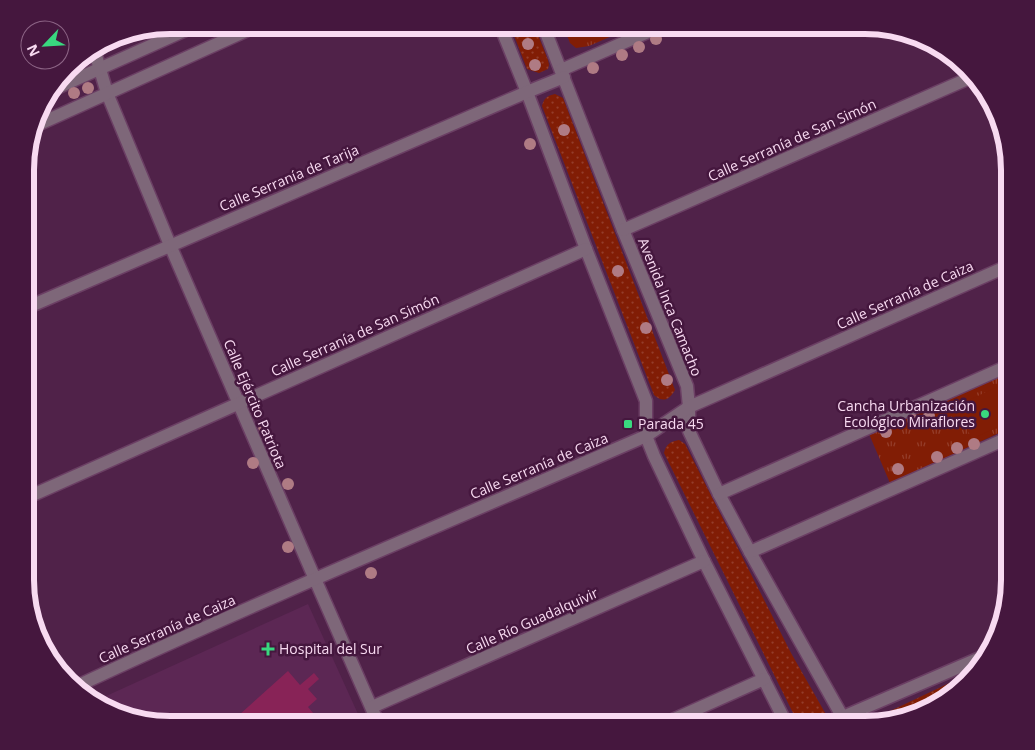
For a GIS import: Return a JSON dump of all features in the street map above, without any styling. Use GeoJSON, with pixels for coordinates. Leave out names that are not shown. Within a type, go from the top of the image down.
{"type":"FeatureCollection","features":[{"type":"Feature","properties":{"kind":"street"},"geometry":{"type":"LineString","coordinates":[[64,85],[177,34]]}},
{"type":"Feature","properties":{"kind":"street"},"geometry":{"type":"LineString","coordinates":[[42,123],[239,34]]}},
{"type":"Feature","properties":{"kind":"street"},"geometry":{"type":"LineString","coordinates":[[504,34],[646,401],[646,436],[654,456],[704,561],[782,716]]}},
{"type":"Feature","properties":{"kind":"street","name":"Avenida Inca Camacho"},"geometry":{"type":"LineString","coordinates":[[547,34],[687,386],[689,431],[719,494],[750,552],[842,716]]}},
{"type":"Feature","properties":{"kind":"street","name":"Calle Serranía de Tarija"},"geometry":{"type":"LineString","coordinates":[[34,304],[527,92],[562,73],[645,34]]}},
{"type":"Feature","properties":{"kind":"street"},"geometry":{"type":"LineString","coordinates":[[96,56],[100,69]]}},
{"type":"Feature","properties":{"kind":"street","name":"Calle Ejército Patriota"},"geometry":{"type":"LineString","coordinates":[[100,69],[170,245],[376,716]]}},
{"type":"Feature","properties":{"kind":"street","name":"Calle Serranía de San Simón"},"geometry":{"type":"LineString","coordinates":[[624,230],[967,80]]}},
{"type":"Feature","properties":{"kind":"street","name":"Calle Serranía de San Simón"},"geometry":{"type":"LineString","coordinates":[[34,494],[586,249]]}},
{"type":"Feature","properties":{"kind":"street","name":"Calle Serranía de Caiza"},"geometry":{"type":"LineString","coordinates":[[82,684],[315,579],[646,436],[689,407],[1001,269]]}},
{"type":"Feature","properties":{"kind":"street"},"geometry":{"type":"LineString","coordinates":[[719,494],[1001,369]]}},
{"type":"Feature","properties":{"kind":"street"},"geometry":{"type":"LineString","coordinates":[[750,552],[1001,441]]}},
{"type":"Feature","properties":{"kind":"street","name":"Calle Río Guadalquivir"},"geometry":{"type":"LineString","coordinates":[[372,708],[704,561]]}},
{"type":"Feature","properties":{"kind":"street"},"geometry":{"type":"LineString","coordinates":[[856,716],[974,661]]}},
{"type":"Feature","properties":{"kind":"street"},"geometry":{"type":"LineString","coordinates":[[682,716],[764,679]]}},
{"type":"Feature","properties":{"kind":"shaded area","name":"Hospital del Sur"},"geometry":{"type":"Polygon","coordinates":[[[308,604],[359,716],[161,716],[135,712],[102,698],[308,604]]]}},
{"type":"Feature","properties":{"kind":"green space"},"geometry":{"type":"Polygon","coordinates":[[[513,34],[538,34],[548,60],[548,69],[539,73],[527,69],[513,34]]]}},
{"type":"Feature","properties":{"kind":"green space"},"geometry":{"type":"Polygon","coordinates":[[[566,34],[616,34],[589,46],[576,48],[570,43],[566,34]]]}},
{"type":"Feature","properties":{"kind":"green space"},"geometry":{"type":"Polygon","coordinates":[[[555,94],[563,98],[675,390],[666,399],[660,399],[654,395],[542,106],[546,98],[555,94]]]}},
{"type":"Feature","properties":{"kind":"green space"},"geometry":{"type":"Polygon","coordinates":[[[1001,376],[1001,432],[890,483],[869,434],[1001,376]]]}},
{"type":"Feature","properties":{"kind":"green space","name":"Cancha Urbanización Ecológico Miraflores"},"geometry":{"type":"Polygon","coordinates":[[[1001,385],[1001,425],[972,439],[956,406],[1001,385]]]}},
{"type":"Feature","properties":{"kind":"green space"},"geometry":{"type":"Polygon","coordinates":[[[679,440],[685,444],[791,653],[827,716],[795,716],[664,453],[666,447],[679,440]]]}},
{"type":"Feature","properties":{"kind":"green space"},"geometry":{"type":"Polygon","coordinates":[[[958,679],[941,693],[925,702],[900,712],[882,715],[958,679]]]}},
{"type":"Feature","properties":{"kind":"building"},"geometry":{"type":"Polygon","coordinates":[[[288,671],[300,685],[314,673],[319,679],[308,689],[317,699],[308,707],[316,716],[238,716],[288,671]]]}},
{"type":"Feature","properties":{"kind":"place","name":"Cancha Urbanización Ecológico Miraflores"},"geometry":{"type":"Point","coordinates":[985,414]}},
{"type":"Feature","properties":{"kind":"place","name":"Parada 45"},"geometry":{"type":"Point","coordinates":[628,424]}},
{"type":"Feature","properties":{"kind":"place","name":"Hospital del Sur"},"geometry":{"type":"Point","coordinates":[268,649]}}]}
